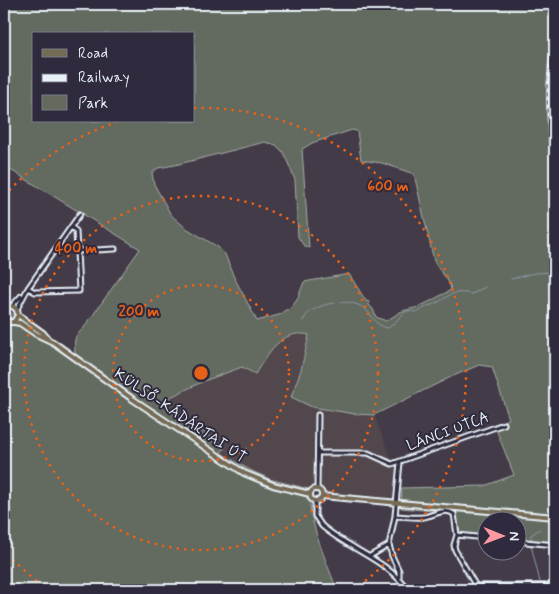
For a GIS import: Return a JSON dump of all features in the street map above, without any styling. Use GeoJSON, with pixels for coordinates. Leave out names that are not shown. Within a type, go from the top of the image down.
{"type":"FeatureCollection","features":[{"type":"Feature","properties":{"kind":"main road"},"geometry":{"type":"LineString","coordinates":[[4,328],[18,315],[17,309],[12,306],[5,307]]}},
{"type":"Feature","properties":{"kind":"main road","name":"KÜLSŐ-KÁDÁRTAI ÚT"},"geometry":{"type":"LineString","coordinates":[[18,315],[47,338]]}},
{"type":"Feature","properties":{"kind":"main road","name":"KÜLSŐ-KÁDÁRTAI ÚT"},"geometry":{"type":"LineString","coordinates":[[4,320],[20,324],[36,334],[47,338],[131,398],[244,473],[273,486],[310,494]]}},
{"type":"Feature","properties":{"kind":"main road"},"geometry":{"type":"LineString","coordinates":[[317,489],[321,491],[322,496],[321,500],[315,502],[311,499],[310,494],[313,490],[317,489]]}},
{"type":"Feature","properties":{"kind":"main road"},"geometry":{"type":"LineString","coordinates":[[322,496],[555,517]]}},
{"type":"Feature","properties":{"kind":"street"},"geometry":{"type":"LineString","coordinates":[[12,306],[28,288],[80,214]]}},
{"type":"Feature","properties":{"kind":"street"},"geometry":{"type":"LineString","coordinates":[[28,288],[35,292],[79,291],[76,232],[71,227]]}},
{"type":"Feature","properties":{"kind":"street"},"geometry":{"type":"LineString","coordinates":[[77,251],[115,250]]}},
{"type":"Feature","properties":{"kind":"street"},"geometry":{"type":"LineString","coordinates":[[17,309],[25,292]]}},
{"type":"Feature","properties":{"kind":"street"},"geometry":{"type":"LineString","coordinates":[[317,489],[318,415]]}},
{"type":"Feature","properties":{"kind":"street","name":"LÁNCI UTCA"},"geometry":{"type":"LineString","coordinates":[[400,462],[504,424]]}},
{"type":"Feature","properties":{"kind":"street"},"geometry":{"type":"LineString","coordinates":[[318,453],[368,453],[388,463],[400,462],[395,516],[389,545],[399,571],[399,578]]}},
{"type":"Feature","properties":{"kind":"street"},"geometry":{"type":"LineString","coordinates":[[315,502],[315,516],[322,526],[370,556],[399,578],[408,590]]}},
{"type":"Feature","properties":{"kind":"street"},"geometry":{"type":"LineString","coordinates":[[395,516],[420,517],[440,512],[451,512],[455,517],[457,535],[454,545],[455,550],[478,590]]}},
{"type":"Feature","properties":{"kind":"street"},"geometry":{"type":"LineString","coordinates":[[457,535],[476,537]]}},
{"type":"Feature","properties":{"kind":"street"},"geometry":{"type":"LineString","coordinates":[[526,542],[555,545]]}},
{"type":"Feature","properties":{"kind":"street"},"geometry":{"type":"LineString","coordinates":[[370,556],[389,545]]}},
{"type":"Feature","properties":{"kind":"street"},"geometry":{"type":"LineString","coordinates":[[459,590],[475,586],[550,586]]}},
{"type":"Feature","properties":{"kind":"shaded area"},"geometry":{"type":"Polygon","coordinates":[[[309,334],[301,370],[291,397],[355,414],[374,415],[393,463],[399,462],[396,502],[323,495],[318,489],[313,490],[269,479],[263,474],[258,474],[245,468],[221,453],[225,447],[160,402],[204,381],[242,366],[255,374],[273,346],[281,339],[290,335],[309,334]]]}},
{"type":"Feature","properties":{"kind":"green space"},"geometry":{"type":"Polygon","coordinates":[[[4,4],[555,4],[555,543],[526,540],[526,512],[476,512],[476,535],[459,533],[454,513],[401,508],[402,488],[484,486],[514,475],[494,424],[509,419],[492,367],[479,365],[374,415],[312,407],[291,397],[301,370],[309,335],[299,334],[291,335],[276,344],[255,374],[242,367],[204,381],[160,402],[225,447],[221,453],[233,461],[269,479],[313,490],[310,497],[310,509],[313,523],[337,590],[4,590],[4,308],[71,355],[75,351],[76,336],[140,249],[4,166],[4,4]],[[352,130],[312,143],[302,149],[309,248],[304,246],[298,237],[295,180],[283,152],[276,145],[265,142],[158,168],[152,173],[154,184],[171,215],[186,228],[218,247],[225,254],[233,275],[257,321],[282,314],[285,310],[289,310],[297,300],[304,282],[349,274],[366,301],[369,302],[376,317],[386,321],[402,311],[419,307],[451,290],[434,261],[414,174],[382,163],[361,160],[357,131],[352,130]]]}},
{"type":"Feature","properties":{"kind":"waterway"},"geometry":{"type":"LineString","coordinates":[[511,279],[534,273],[555,272]]}},
{"type":"Feature","properties":{"kind":"waterway"},"geometry":{"type":"LineString","coordinates":[[303,321],[309,313],[321,306],[343,302],[362,307],[376,322],[388,328],[405,312],[417,312],[452,294],[472,294],[485,287]]}},
{"type":"Feature","properties":{"kind":"waterway"},"geometry":{"type":"LineString","coordinates":[[531,540],[531,535],[540,529]]}},
{"type":"Feature","properties":{"kind":"waterway"},"geometry":{"type":"LineString","coordinates":[[531,545],[540,582]]}},
{"type":"Feature","properties":{"kind":"railway"},"geometry":{"type":"LineString","coordinates":[[555,29],[548,83],[549,136],[555,172]]}}]}
